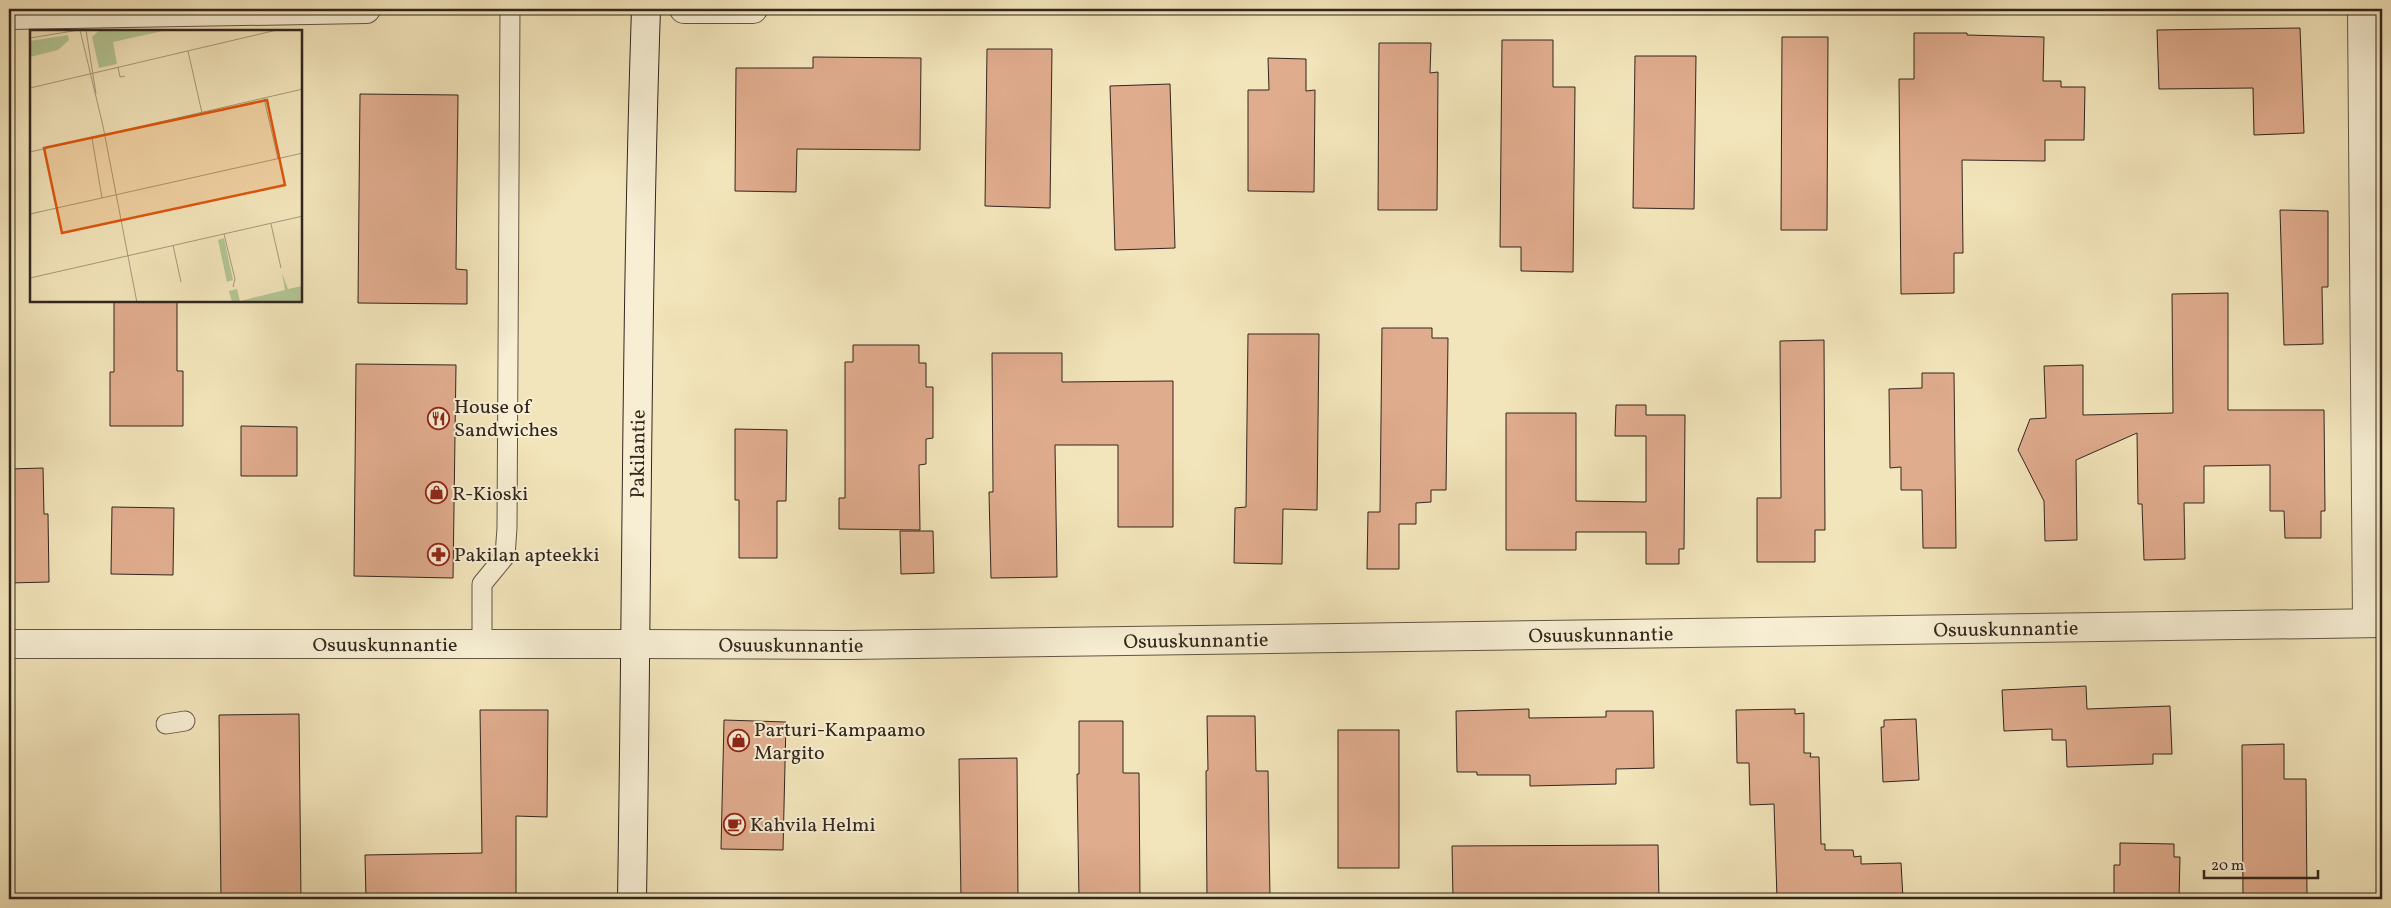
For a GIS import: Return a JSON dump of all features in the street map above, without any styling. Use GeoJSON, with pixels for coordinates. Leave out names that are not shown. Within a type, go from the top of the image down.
{"type":"FeatureCollection","features":[{"type":"Feature","properties":{"kind":"street"},"geometry":{"type":"LineString","coordinates":[[9,15],[366,9]]}},
{"type":"Feature","properties":{"kind":"street","name":"Pakilantie"},"geometry":{"type":"LineString","coordinates":[[632,899],[636,509],[646,9]]}},
{"type":"Feature","properties":{"kind":"street"},"geometry":{"type":"LineString","coordinates":[[684,9],[753,9]]}},
{"type":"Feature","properties":{"kind":"street"},"geometry":{"type":"LineString","coordinates":[[2362,9],[2375,623]]}},
{"type":"Feature","properties":{"kind":"street","name":"Osuuskunnantie"},"geometry":{"type":"LineString","coordinates":[[9,644],[482,643],[848,645],[2375,623]]}},
{"type":"Feature","properties":{"kind":"lane"},"geometry":{"type":"LineString","coordinates":[[482,643],[482,584],[505,556],[507,528],[510,9]]}},
{"type":"Feature","properties":{"kind":"lane"},"geometry":{"type":"LineString","coordinates":[[166,724],[185,721]]}},
{"type":"Feature","properties":{"kind":"building"},"geometry":{"type":"Polygon","coordinates":[[[2300,28],[2304,133],[2254,135],[2253,88],[2159,89],[2157,30],[2300,28]]]}},
{"type":"Feature","properties":{"kind":"building"},"geometry":{"type":"Polygon","coordinates":[[[1914,33],[1967,33],[1967,35],[2044,37],[2043,81],[2061,81],[2061,87],[2085,87],[2084,140],[2045,140],[2045,161],[1962,160],[1963,253],[1954,253],[1954,293],[1901,294],[1899,79],[1914,79],[1914,33]]]}},
{"type":"Feature","properties":{"kind":"building"},"geometry":{"type":"Polygon","coordinates":[[[1782,37],[1828,37],[1827,230],[1781,230],[1782,37]]]}},
{"type":"Feature","properties":{"kind":"building"},"geometry":{"type":"Polygon","coordinates":[[[1502,40],[1553,40],[1553,87],[1575,87],[1573,272],[1521,271],[1521,247],[1500,247],[1502,40]]]}},
{"type":"Feature","properties":{"kind":"building"},"geometry":{"type":"Polygon","coordinates":[[[1379,43],[1431,43],[1430,73],[1438,72],[1437,210],[1378,210],[1379,43]]]}},
{"type":"Feature","properties":{"kind":"building"},"geometry":{"type":"Polygon","coordinates":[[[987,49],[1052,49],[1050,208],[985,206],[987,49]]]}},
{"type":"Feature","properties":{"kind":"building"},"geometry":{"type":"Polygon","coordinates":[[[1635,56],[1696,56],[1694,209],[1633,208],[1635,56]]]}},
{"type":"Feature","properties":{"kind":"building"},"geometry":{"type":"Polygon","coordinates":[[[813,57],[921,58],[920,150],[797,149],[796,192],[735,191],[736,68],[813,68],[813,57]]]}},
{"type":"Feature","properties":{"kind":"building"},"geometry":{"type":"Polygon","coordinates":[[[1268,58],[1306,59],[1306,91],[1315,90],[1314,192],[1248,191],[1248,90],[1269,90],[1268,58]]]}},
{"type":"Feature","properties":{"kind":"building"},"geometry":{"type":"Polygon","coordinates":[[[1170,84],[1175,248],[1115,250],[1110,86],[1170,84]]]}},
{"type":"Feature","properties":{"kind":"building"},"geometry":{"type":"Polygon","coordinates":[[[360,94],[458,95],[456,269],[467,270],[467,304],[358,303],[360,94]]]}},
{"type":"Feature","properties":{"kind":"building"},"geometry":{"type":"Polygon","coordinates":[[[2280,210],[2328,211],[2328,287],[2322,287],[2323,344],[2284,345],[2280,210]]]}},
{"type":"Feature","properties":{"kind":"building"},"geometry":{"type":"Polygon","coordinates":[[[2228,293],[2228,410],[2324,410],[2325,511],[2321,511],[2321,538],[2285,538],[2284,511],[2270,511],[2270,465],[2204,466],[2204,503],[2184,503],[2185,559],[2144,560],[2142,504],[2138,504],[2137,433],[2076,460],[2077,540],[2045,541],[2044,501],[2018,450],[2030,419],[2046,418],[2044,366],[2083,365],[2083,415],[2173,413],[2172,294],[2228,293]]]}},
{"type":"Feature","properties":{"kind":"building"},"geometry":{"type":"Polygon","coordinates":[[[114,302],[177,302],[177,371],[183,371],[183,426],[110,426],[110,372],[114,372],[114,302]]]}},
{"type":"Feature","properties":{"kind":"building"},"geometry":{"type":"Polygon","coordinates":[[[1382,328],[1432,328],[1432,338],[1448,338],[1446,490],[1431,490],[1431,502],[1416,503],[1416,524],[1399,524],[1399,569],[1367,569],[1368,512],[1380,512],[1382,328]]]}},
{"type":"Feature","properties":{"kind":"building"},"geometry":{"type":"Polygon","coordinates":[[[1248,334],[1319,334],[1317,510],[1283,509],[1282,564],[1234,563],[1235,508],[1246,507],[1248,334]]]}},
{"type":"Feature","properties":{"kind":"building"},"geometry":{"type":"Polygon","coordinates":[[[1824,340],[1825,530],[1815,530],[1815,562],[1757,562],[1757,498],[1781,498],[1780,341],[1824,340]]]}},
{"type":"Feature","properties":{"kind":"building"},"geometry":{"type":"Polygon","coordinates":[[[853,345],[919,345],[919,363],[926,363],[926,387],[933,387],[933,438],[926,439],[926,464],[919,465],[920,530],[839,529],[839,498],[845,498],[845,362],[853,362],[853,345]]]}},
{"type":"Feature","properties":{"kind":"building"},"geometry":{"type":"Polygon","coordinates":[[[992,353],[1062,353],[1062,382],[1173,381],[1173,527],[1118,527],[1118,445],[1055,445],[1057,577],[991,578],[989,492],[993,492],[992,353]]]}},
{"type":"Feature","properties":{"kind":"building"},"geometry":{"type":"Polygon","coordinates":[[[356,364],[456,365],[453,578],[354,576],[356,364]]]}},
{"type":"Feature","properties":{"kind":"building"},"geometry":{"type":"Polygon","coordinates":[[[1922,373],[1954,373],[1956,548],[1923,548],[1922,490],[1901,490],[1901,467],[1890,468],[1889,389],[1922,388],[1922,373]]]}},
{"type":"Feature","properties":{"kind":"building"},"geometry":{"type":"Polygon","coordinates":[[[1616,405],[1646,405],[1646,415],[1685,415],[1684,549],[1679,549],[1679,564],[1646,564],[1646,532],[1576,532],[1576,550],[1506,550],[1506,413],[1576,413],[1576,501],[1646,502],[1646,436],[1615,436],[1616,405]]]}},
{"type":"Feature","properties":{"kind":"building"},"geometry":{"type":"Polygon","coordinates":[[[241,426],[297,427],[297,476],[241,476],[241,426]]]}},
{"type":"Feature","properties":{"kind":"building"},"geometry":{"type":"Polygon","coordinates":[[[735,429],[787,430],[786,501],[777,501],[777,558],[739,558],[739,500],[735,500],[735,429]]]}},
{"type":"Feature","properties":{"kind":"building"},"geometry":{"type":"Polygon","coordinates":[[[43,468],[44,514],[48,514],[49,582],[9,583],[9,469],[43,468]]]}},
{"type":"Feature","properties":{"kind":"building"},"geometry":{"type":"Polygon","coordinates":[[[112,507],[174,508],[173,575],[111,574],[112,507]]]}},
{"type":"Feature","properties":{"kind":"building"},"geometry":{"type":"Polygon","coordinates":[[[900,531],[933,531],[934,573],[901,574],[900,531]]]}},
{"type":"Feature","properties":{"kind":"building"},"geometry":{"type":"Polygon","coordinates":[[[2086,686],[2087,709],[2170,706],[2172,754],[2153,754],[2153,764],[2067,767],[2066,740],[2052,740],[2052,729],[2004,731],[2002,690],[2086,686]]]}},
{"type":"Feature","properties":{"kind":"building"},"geometry":{"type":"Polygon","coordinates":[[[1529,709],[1529,718],[1606,717],[1606,711],[1653,711],[1654,768],[1616,769],[1616,784],[1530,786],[1530,775],[1477,775],[1477,772],[1457,772],[1456,711],[1529,709]]]}},
{"type":"Feature","properties":{"kind":"building"},"geometry":{"type":"Polygon","coordinates":[[[1795,709],[1795,714],[1804,713],[1804,753],[1811,753],[1810,757],[1819,757],[1821,844],[1825,844],[1825,850],[1853,850],[1854,857],[1861,856],[1861,864],[1901,863],[1903,899],[1818,899],[1818,897],[1777,899],[1774,804],[1750,805],[1749,763],[1737,763],[1736,710],[1795,709]]]}},
{"type":"Feature","properties":{"kind":"building"},"geometry":{"type":"Polygon","coordinates":[[[480,710],[548,710],[547,817],[516,816],[516,899],[366,899],[365,855],[482,853],[480,710]]]}},
{"type":"Feature","properties":{"kind":"building"},"geometry":{"type":"Polygon","coordinates":[[[299,714],[301,899],[221,899],[219,715],[299,714]]]}},
{"type":"Feature","properties":{"kind":"building"},"geometry":{"type":"Polygon","coordinates":[[[1207,716],[1255,716],[1256,771],[1268,771],[1270,899],[1207,899],[1207,716]]]}},
{"type":"Feature","properties":{"kind":"building"},"geometry":{"type":"Polygon","coordinates":[[[1916,719],[1919,780],[1883,782],[1881,727],[1884,727],[1884,720],[1916,719]]]}},
{"type":"Feature","properties":{"kind":"building"},"geometry":{"type":"Polygon","coordinates":[[[724,720],[786,722],[783,850],[721,849],[724,720]]]}},
{"type":"Feature","properties":{"kind":"building"},"geometry":{"type":"Polygon","coordinates":[[[1079,721],[1123,721],[1123,773],[1139,773],[1140,899],[1079,899],[1077,774],[1079,774],[1079,721]]]}},
{"type":"Feature","properties":{"kind":"building"},"geometry":{"type":"Polygon","coordinates":[[[1338,730],[1399,730],[1399,868],[1338,868],[1338,730]]]}},
{"type":"Feature","properties":{"kind":"building"},"geometry":{"type":"Polygon","coordinates":[[[2284,744],[2284,779],[2306,779],[2307,899],[2243,899],[2242,745],[2284,744]]]}},
{"type":"Feature","properties":{"kind":"building"},"geometry":{"type":"Polygon","coordinates":[[[1017,758],[1018,899],[961,899],[959,759],[1017,758]]]}},
{"type":"Feature","properties":{"kind":"building"},"geometry":{"type":"Polygon","coordinates":[[[2120,843],[2174,844],[2174,857],[2180,857],[2179,899],[2114,899],[2114,865],[2120,865],[2120,843]]]}},
{"type":"Feature","properties":{"kind":"building"},"geometry":{"type":"Polygon","coordinates":[[[1658,845],[1659,899],[1453,899],[1452,846],[1658,845]]]}},
{"type":"Feature","properties":{"kind":"place","name":"House of Sandwiches"},"geometry":{"type":"Point","coordinates":[438,418]}},
{"type":"Feature","properties":{"kind":"place","name":"R-Kioski"},"geometry":{"type":"Point","coordinates":[436,493]}},
{"type":"Feature","properties":{"kind":"place","name":"Pakilan apteekki"},"geometry":{"type":"Point","coordinates":[438,554]}},
{"type":"Feature","properties":{"kind":"place","name":"Parturi-Kampaamo Margito"},"geometry":{"type":"Point","coordinates":[738,741]}},
{"type":"Feature","properties":{"kind":"place","name":"Kahvila Helmi"},"geometry":{"type":"Point","coordinates":[734,824]}}]}
